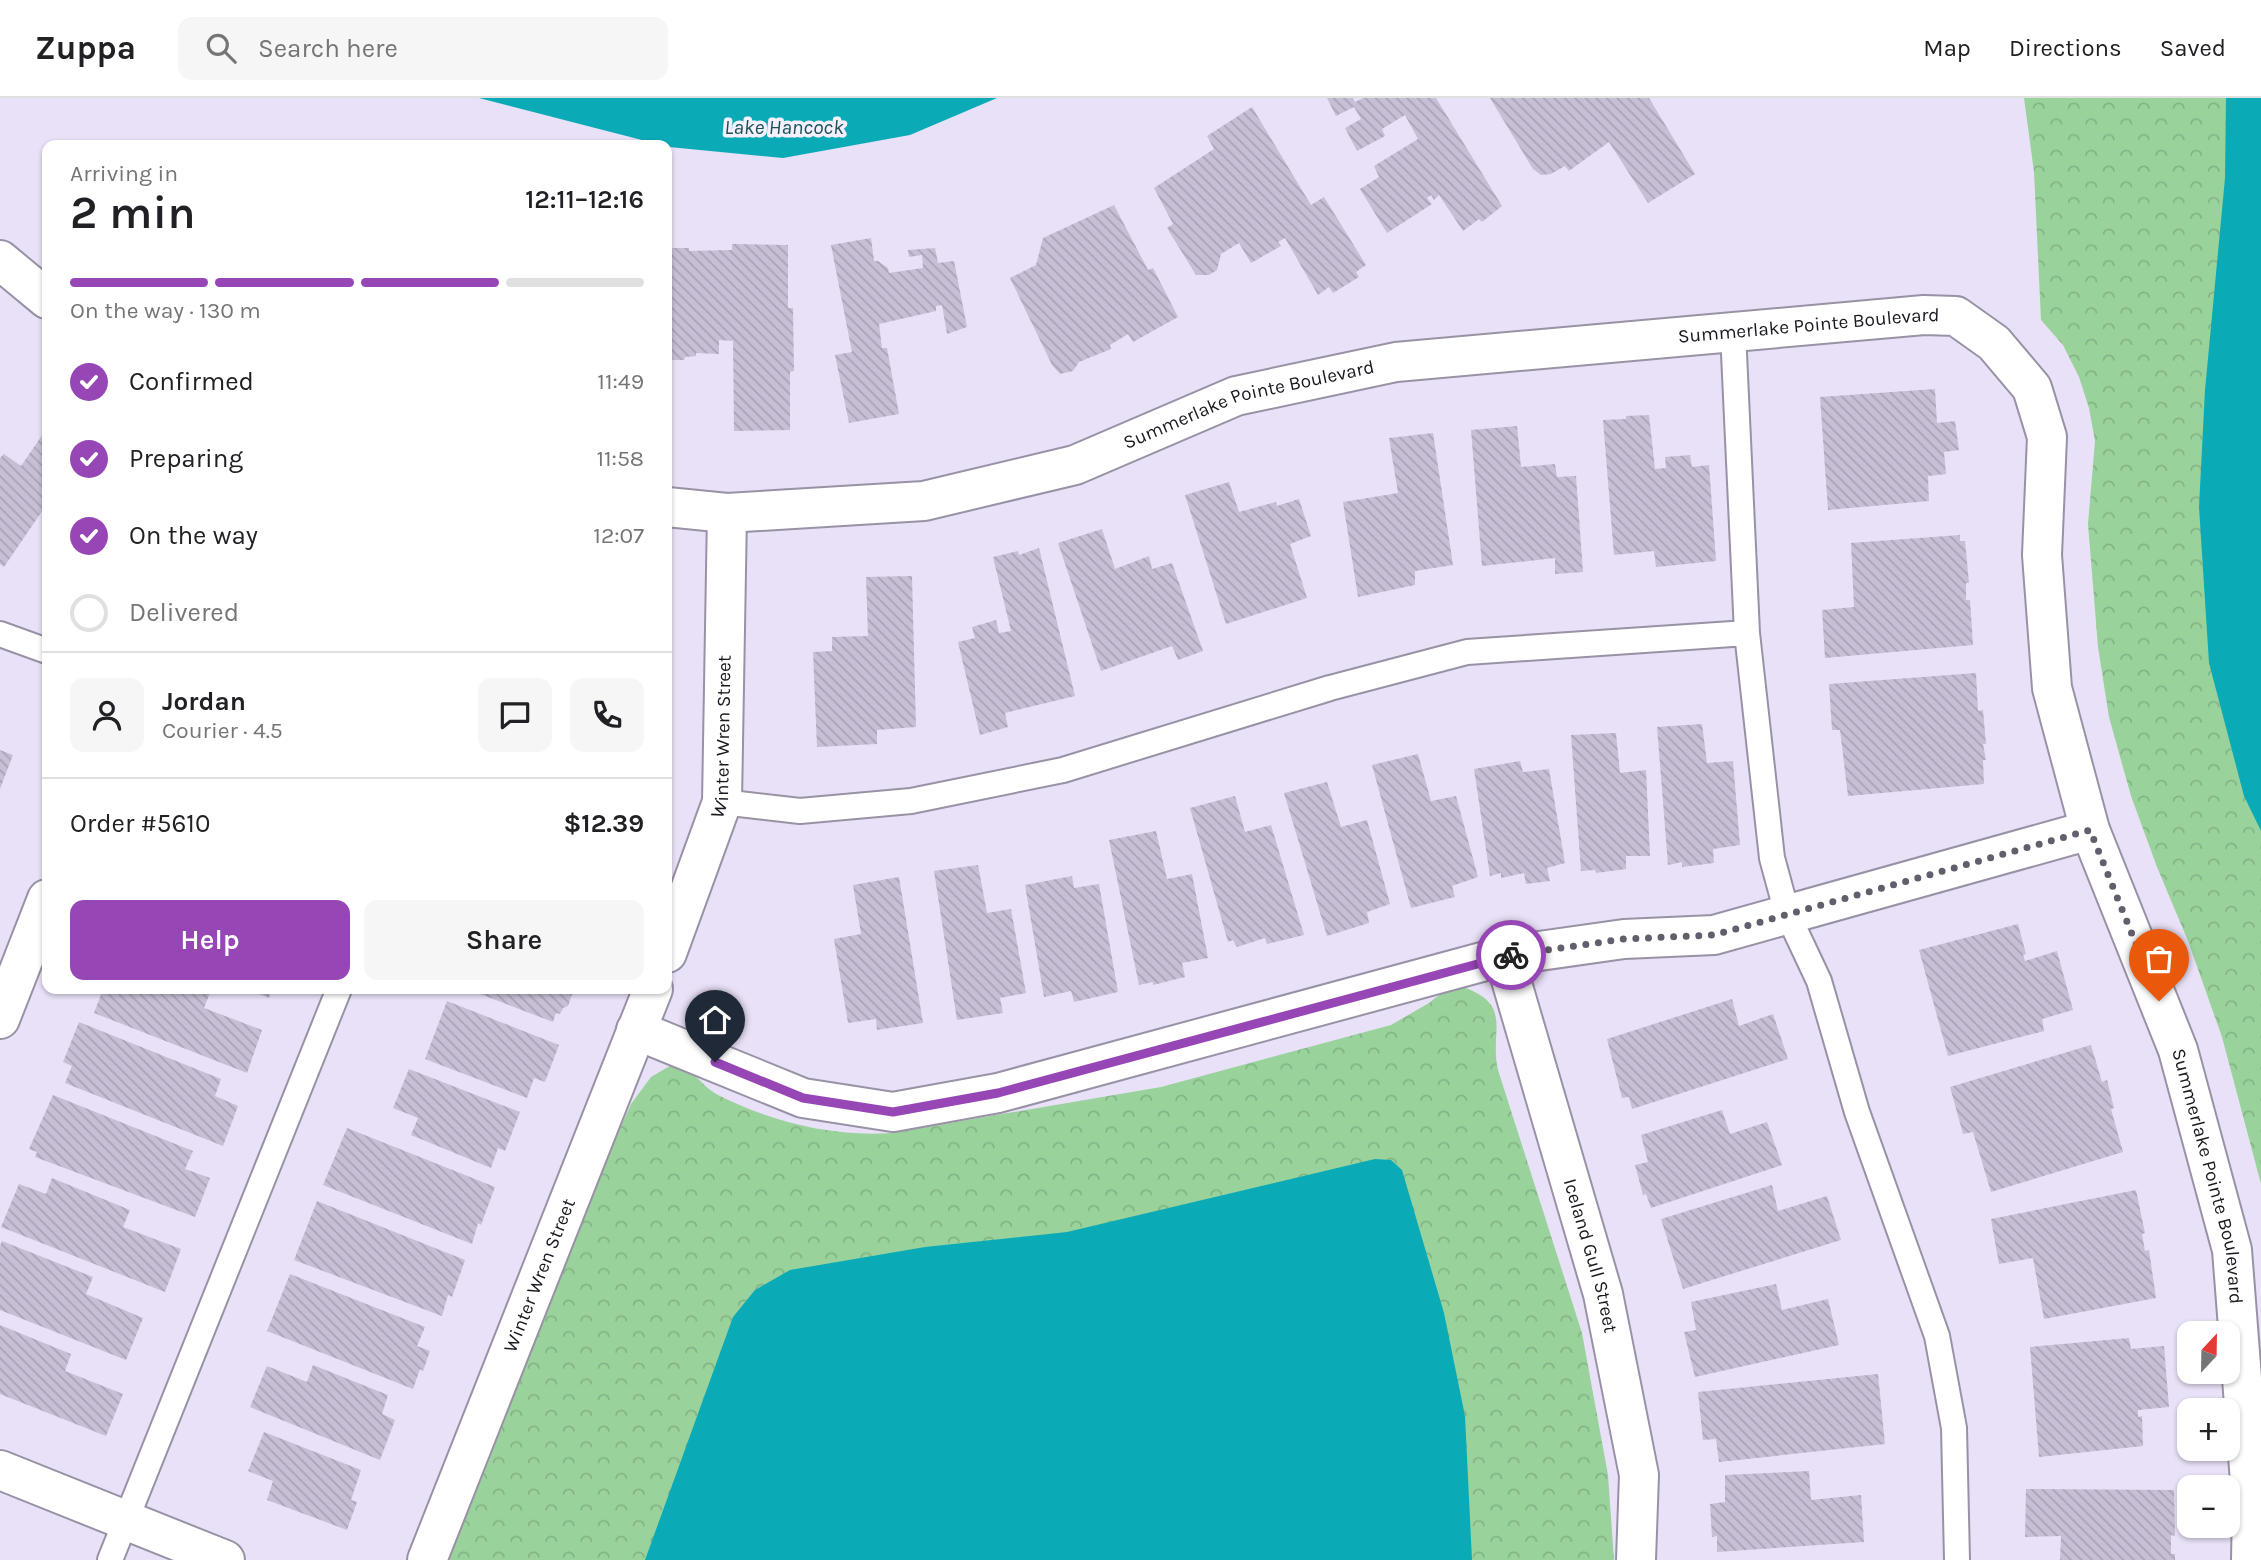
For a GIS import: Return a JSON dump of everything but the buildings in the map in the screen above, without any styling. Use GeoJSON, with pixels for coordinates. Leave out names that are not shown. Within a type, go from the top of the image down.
{"type":"FeatureCollection","features":[{"type":"Feature","properties":{"kind":"street"},"geometry":{"type":"LineString","coordinates":[[0,260],[42,295]]}},
{"type":"Feature","properties":{"kind":"street","name":"Summerlake Pointe Boulevard"},"geometry":{"type":"LineString","coordinates":[[672,508],[727,513],[924,501],[1075,465],[1236,396],[1396,362],[1924,315],[1956,316],[1994,343],[2032,388],[2047,437],[2042,555],[2052,688],[2090,830],[2178,1050],[2231,1250],[2252,1507],[2250,1560]]}},
{"type":"Feature","properties":{"kind":"street","name":"Winter Wren Street"},"geometry":{"type":"LineString","coordinates":[[672,924],[677,896],[722,802],[727,513]]}},
{"type":"Feature","properties":{"kind":"street"},"geometry":{"type":"LineString","coordinates":[[636,1030],[803,1098],[893,1112],[998,1093],[1504,956],[1624,939],[1714,935],[2090,830]]}},
{"type":"Feature","properties":{"kind":"street"},"geometry":{"type":"LineString","coordinates":[[0,1019],[42,912]]}},
{"type":"Feature","properties":{"kind":"street","name":"Iceland Gull Street"},"geometry":{"type":"LineString","coordinates":[[1504,956],[1603,1294],[1639,1475],[1636,1560]]}},
{"type":"Feature","properties":{"kind":"street","name":"Winter Wren Street"},"geometry":{"type":"LineString","coordinates":[[427,1560],[651,994]]}},
{"type":"Feature","properties":{"kind":"street"},"geometry":{"type":"LineString","coordinates":[[0,1470],[225,1560]]}},
{"type":"Feature","properties":{"kind":"lane"},"geometry":{"type":"LineString","coordinates":[[1733,332],[1748,633],[1772,859],[1787,913],[1819,981],[1857,1112],[1937,1336],[1954,1429],[1957,1560]]}},
{"type":"Feature","properties":{"kind":"lane"},"geometry":{"type":"LineString","coordinates":[[722,802],[800,811],[911,801],[1063,770],[1330,688],[1467,652],[1748,633]]}},
{"type":"Feature","properties":{"kind":"lane"},"geometry":{"type":"LineString","coordinates":[[0,634],[42,649]]}},
{"type":"Feature","properties":{"kind":"lane"},"geometry":{"type":"LineString","coordinates":[[110,1560],[336,994]]}},
{"type":"Feature","properties":{"kind":"green space"},"geometry":{"type":"Polygon","coordinates":[[[2024,98],[2261,98],[2261,1184],[2222,1037],[2188,941],[2131,796],[2109,717],[2098,647],[2088,524],[2095,441],[2089,408],[2079,377],[2063,345],[2041,320],[2034,172],[2024,98]]]}},
{"type":"Feature","properties":{"kind":"green space"},"geometry":{"type":"Polygon","coordinates":[[[1463,987],[1479,994],[1489,1002],[1494,1011],[1498,1070],[1582,1333],[1608,1475],[1614,1560],[448,1560],[600,1174],[631,1104],[651,1077],[675,1063],[688,1070],[718,1095],[759,1113],[824,1130],[891,1133],[1161,1087],[1391,1025],[1444,991],[1463,987]]]}},
{"type":"Feature","properties":{"kind":"water","name":"Lake Hancock"},"geometry":{"type":"Polygon","coordinates":[[[479,98],[997,98],[910,135],[783,158],[672,147],[672,140],[642,140],[479,98]]]}},
{"type":"Feature","properties":{"kind":"water"},"geometry":{"type":"Polygon","coordinates":[[[2226,98],[2261,98],[2261,831],[2244,796],[2209,663],[2199,507],[2205,390],[2225,178],[2226,98]]]}},
{"type":"Feature","properties":{"kind":"water"},"geometry":{"type":"Polygon","coordinates":[[[1375,1159],[1391,1160],[1402,1170],[1444,1313],[1465,1416],[1472,1560],[645,1560],[733,1317],[755,1290],[790,1270],[925,1247],[1067,1232],[1375,1159]]]}},
{"type":"Feature","properties":{"kind":"way so far"},"geometry":{"type":"LineString","coordinates":[[1511,955],[1624,939],[1714,935],[2090,830],[2159,1001]]}},
{"type":"Feature","properties":{"kind":"route"},"geometry":{"type":"LineString","coordinates":[[715,1062],[803,1098],[893,1112],[998,1093],[1511,955]]}}]}
